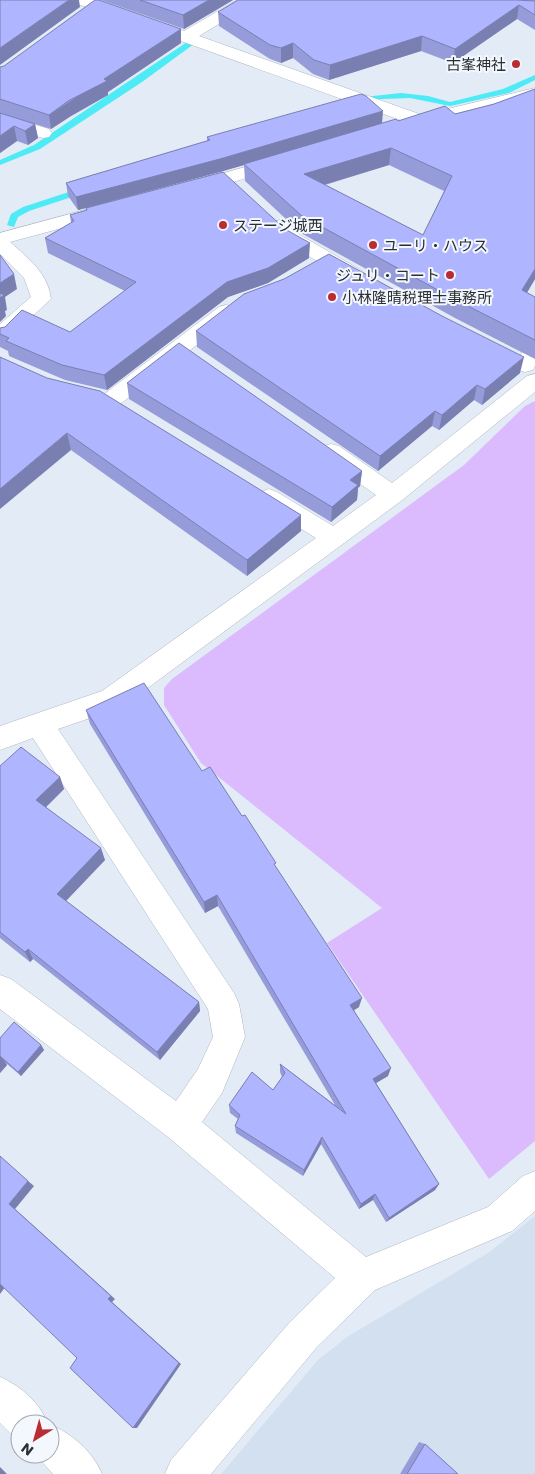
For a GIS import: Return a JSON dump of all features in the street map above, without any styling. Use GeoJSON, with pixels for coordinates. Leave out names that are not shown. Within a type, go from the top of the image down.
{"type":"FeatureCollection","features":[{"type":"Feature","properties":{"kind":"street"},"geometry":{"type":"LineString","coordinates":[[185,38],[248,0]]}},
{"type":"Feature","properties":{"kind":"street"},"geometry":{"type":"LineString","coordinates":[[79,17],[88,3],[420,120]]}},
{"type":"Feature","properties":{"kind":"street"},"geometry":{"type":"LineString","coordinates":[[392,128],[535,92]]}},
{"type":"Feature","properties":{"kind":"street"},"geometry":{"type":"LineString","coordinates":[[516,98],[535,112]]}},
{"type":"Feature","properties":{"kind":"street"},"geometry":{"type":"LineString","coordinates":[[0,119],[42,133]]}},
{"type":"Feature","properties":{"kind":"street"},"geometry":{"type":"LineString","coordinates":[[171,193],[235,185],[301,156]]}},
{"type":"Feature","properties":{"kind":"street"},"geometry":{"type":"LineString","coordinates":[[0,238],[124,206]]}},
{"type":"Feature","properties":{"kind":"street"},"geometry":{"type":"LineString","coordinates":[[264,212],[318,264],[369,283]]}},
{"type":"Feature","properties":{"kind":"street"},"geometry":{"type":"LineString","coordinates":[[0,244],[32,274],[41,290],[41,300],[0,335]]}},
{"type":"Feature","properties":{"kind":"street"},"geometry":{"type":"LineString","coordinates":[[111,402],[190,353],[236,303],[244,300]]}},
{"type":"Feature","properties":{"kind":"street"},"geometry":{"type":"LineString","coordinates":[[0,738],[112,699],[393,495],[527,364]]}},
{"type":"Feature","properties":{"kind":"street"},"geometry":{"type":"LineString","coordinates":[[312,438],[393,495]]}},
{"type":"Feature","properties":{"kind":"street"},"geometry":{"type":"LineString","coordinates":[[252,487],[334,538]]}},
{"type":"Feature","properties":{"kind":"street"},"geometry":{"type":"LineString","coordinates":[[39,724],[223,1004],[229,1036],[210,1080],[180,1125]]}},
{"type":"Feature","properties":{"kind":"street"},"geometry":{"type":"LineString","coordinates":[[0,990],[180,1125],[362,1277]]}},
{"type":"Feature","properties":{"kind":"street"},"geometry":{"type":"LineString","coordinates":[[185,1474],[303,1335],[362,1277],[500,1220],[535,1188]]}},
{"type":"Feature","properties":{"kind":"street"},"geometry":{"type":"LineString","coordinates":[[0,1396],[19,1414]]}},
{"type":"Feature","properties":{"kind":"street"},"geometry":{"type":"LineString","coordinates":[[60,1453],[82,1474]]}},
{"type":"Feature","properties":{"kind":"shaded area"},"geometry":{"type":"Polygon","coordinates":[[[535,401],[535,1141],[489,1179],[327,943],[382,908],[201,763],[164,705],[164,688],[172,679],[464,465],[525,406],[535,401]]]}},
{"type":"Feature","properties":{"kind":"shaded area"},"geometry":{"type":"Polygon","coordinates":[[[535,1216],[535,1474],[221,1474],[318,1360],[347,1337],[488,1253],[535,1216]]]}},
{"type":"Feature","properties":{"kind":"building"},"geometry":{"type":"Polygon","coordinates":[[[0,0],[69,0],[0,48],[0,0]]]}},
{"type":"Feature","properties":{"kind":"building"},"geometry":{"type":"Polygon","coordinates":[[[95,0],[181,29],[104,79],[107,81],[68,101],[49,115],[0,99],[0,67],[95,0]]]}},
{"type":"Feature","properties":{"kind":"building"},"geometry":{"type":"Polygon","coordinates":[[[140,0],[209,0],[183,15],[140,0]]]}},
{"type":"Feature","properties":{"kind":"building"},"geometry":{"type":"Polygon","coordinates":[[[238,0],[517,0],[535,1],[535,15],[519,5],[455,49],[422,36],[330,65],[314,60],[293,43],[281,48],[270,45],[218,12],[238,0]]]}},
{"type":"Feature","properties":{"kind":"building"},"geometry":{"type":"Polygon","coordinates":[[[535,89],[535,269],[522,290],[535,297],[535,340],[458,301],[302,216],[244,164],[445,106],[455,114],[494,104],[535,89]],[[391,148],[304,174],[423,235],[452,176],[391,148]]]}},
{"type":"Feature","properties":{"kind":"building"},"geometry":{"type":"Polygon","coordinates":[[[361,94],[383,111],[220,159],[76,197],[66,183],[210,140],[207,137],[361,94]]]}},
{"type":"Feature","properties":{"kind":"building"},"geometry":{"type":"Polygon","coordinates":[[[0,113],[35,124],[25,131],[14,126],[0,136],[0,113]]]}},
{"type":"Feature","properties":{"kind":"building"},"geometry":{"type":"Polygon","coordinates":[[[223,172],[285,229],[310,243],[268,268],[227,282],[104,375],[62,365],[6,341],[9,338],[0,334],[0,328],[5,327],[22,310],[70,332],[136,282],[45,238],[74,221],[70,215],[87,210],[86,208],[223,172]]]}},
{"type":"Feature","properties":{"kind":"building"},"geometry":{"type":"Polygon","coordinates":[[[329,254],[442,316],[524,357],[485,389],[477,385],[442,415],[435,411],[380,456],[196,331],[244,294],[284,279],[329,254]]]}},
{"type":"Feature","properties":{"kind":"building"},"geometry":{"type":"Polygon","coordinates":[[[0,255],[14,274],[0,283],[0,255]]]}},
{"type":"Feature","properties":{"kind":"building"},"geometry":{"type":"Polygon","coordinates":[[[179,343],[362,471],[350,480],[358,485],[332,507],[127,383],[179,343]]]}},
{"type":"Feature","properties":{"kind":"building"},"geometry":{"type":"Polygon","coordinates":[[[0,357],[47,378],[100,391],[301,515],[247,560],[67,433],[0,489],[0,357]]]}},
{"type":"Feature","properties":{"kind":"building"},"geometry":{"type":"Polygon","coordinates":[[[144,683],[202,771],[210,767],[242,816],[245,815],[276,863],[274,864],[362,998],[350,1005],[391,1068],[373,1079],[439,1184],[389,1218],[375,1194],[361,1204],[322,1137],[304,1170],[235,1126],[240,1115],[229,1105],[252,1072],[273,1090],[285,1073],[280,1064],[346,1114],[217,895],[204,902],[86,710],[144,683]]]}},
{"type":"Feature","properties":{"kind":"building"},"geometry":{"type":"Polygon","coordinates":[[[21,747],[60,777],[36,800],[101,848],[57,894],[199,1002],[157,1052],[28,949],[25,952],[0,932],[0,766],[21,747]]]}},
{"type":"Feature","properties":{"kind":"building"},"geometry":{"type":"Polygon","coordinates":[[[14,1022],[41,1045],[18,1072],[0,1056],[0,1038],[14,1022]]]}},
{"type":"Feature","properties":{"kind":"building"},"geometry":{"type":"Polygon","coordinates":[[[0,1156],[28,1181],[9,1204],[111,1296],[108,1299],[179,1363],[133,1428],[70,1368],[77,1358],[0,1284],[0,1156]]]}},
{"type":"Feature","properties":{"kind":"building"},"geometry":{"type":"Polygon","coordinates":[[[425,1444],[458,1474],[407,1474],[425,1444]]]}},
{"type":"Feature","properties":{"kind":"waterway"},"geometry":{"type":"LineString","coordinates":[[0,163],[37,147],[190,44]]}},
{"type":"Feature","properties":{"kind":"waterway"},"geometry":{"type":"LineString","coordinates":[[356,102],[401,95],[428,98],[450,104],[506,91],[535,77]]}},
{"type":"Feature","properties":{"kind":"waterway"},"geometry":{"type":"LineString","coordinates":[[11,225],[14,216],[26,209],[84,190]]}},
{"type":"Feature","properties":{"kind":"place","name":"古峯神社"},"geometry":{"type":"Point","coordinates":[516,64]}},
{"type":"Feature","properties":{"kind":"place","name":"ステージ城西"},"geometry":{"type":"Point","coordinates":[223,225]}},
{"type":"Feature","properties":{"kind":"place","name":"ユーリ・ハウス"},"geometry":{"type":"Point","coordinates":[373,245]}},
{"type":"Feature","properties":{"kind":"place","name":"ジュリ・コート"},"geometry":{"type":"Point","coordinates":[450,275]}},
{"type":"Feature","properties":{"kind":"place","name":"小林隆晴税理士事務所"},"geometry":{"type":"Point","coordinates":[332,297]}}]}
